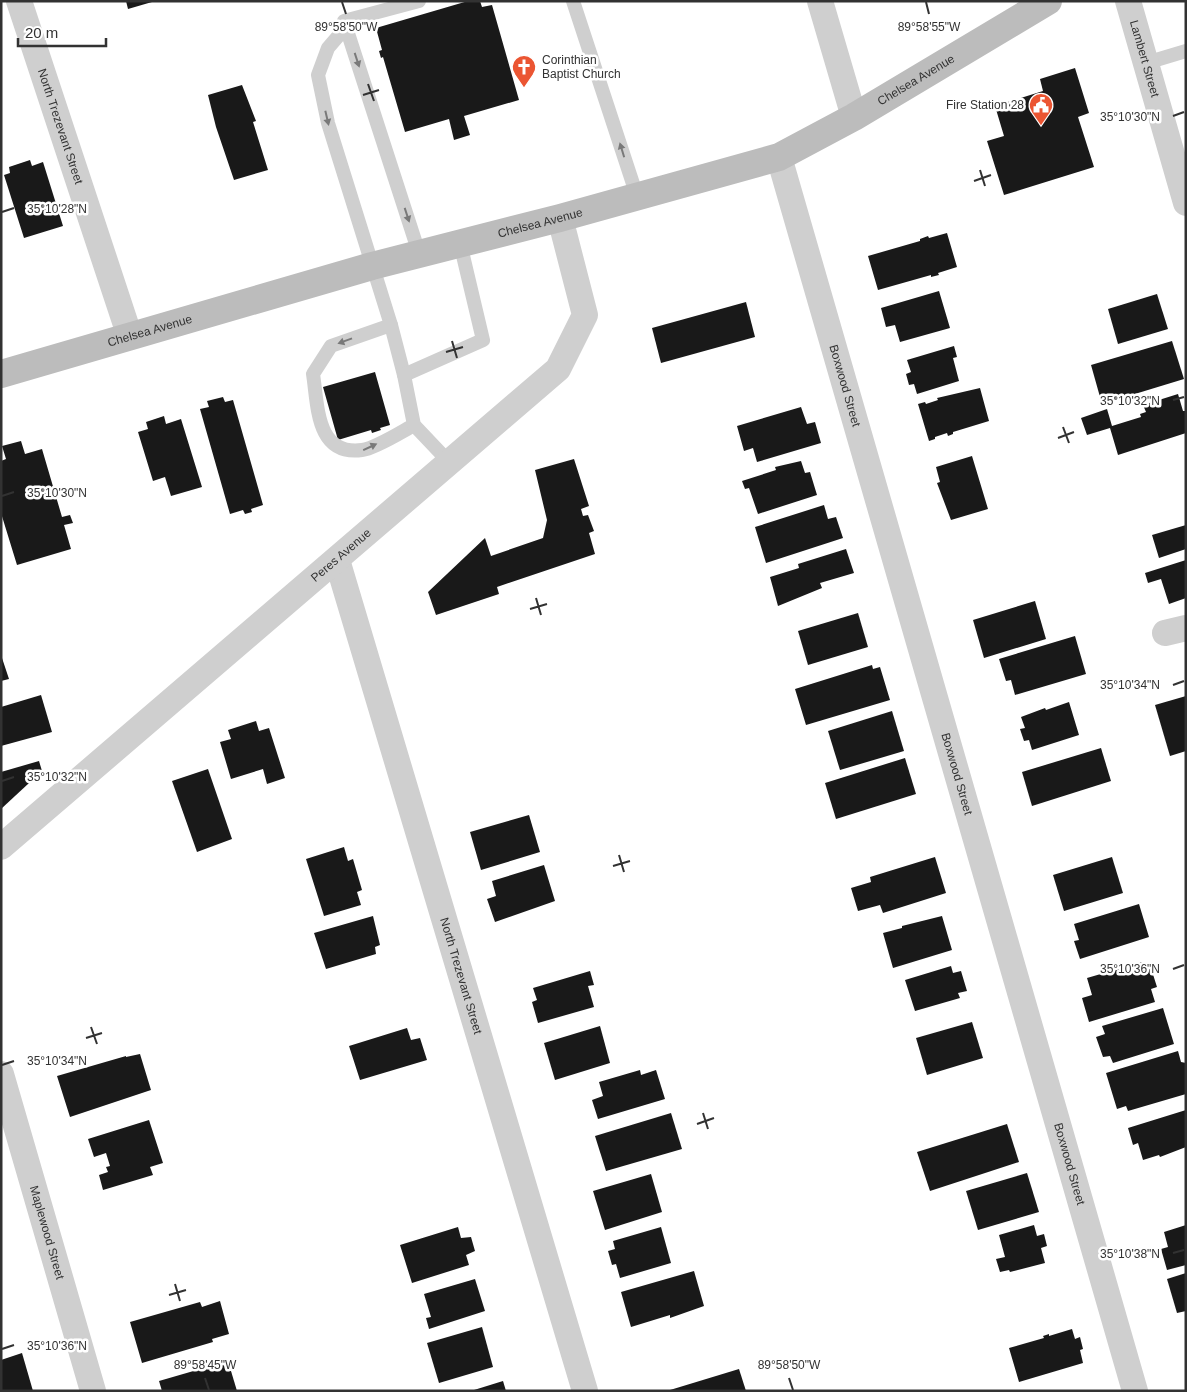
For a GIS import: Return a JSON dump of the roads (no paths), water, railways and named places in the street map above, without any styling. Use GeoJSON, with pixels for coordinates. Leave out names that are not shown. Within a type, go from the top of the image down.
{"type":"FeatureCollection","features":[{"type":"Feature","properties":{"kind":"main road","name":"Chelsea Avenue"},"geometry":{"type":"LineString","coordinates":[[1,374],[372,266],[560,218],[778,157],[854,117],[1048,1]]}},
{"type":"Feature","properties":{"kind":"street","name":"North Trezevant Street"},"geometry":{"type":"LineString","coordinates":[[19,1],[130,337]]}},
{"type":"Feature","properties":{"kind":"street"},"geometry":{"type":"LineString","coordinates":[[820,1],[854,117]]}},
{"type":"Feature","properties":{"kind":"street","name":"Lambert Street"},"geometry":{"type":"LineString","coordinates":[[1128,1],[1186,203]]}},
{"type":"Feature","properties":{"kind":"street","name":"Boxwood Street"},"geometry":{"type":"LineString","coordinates":[[778,157],[1135,1391]]}},
{"type":"Feature","properties":{"kind":"street","name":"Peres Avenue"},"geometry":{"type":"LineString","coordinates":[[1,847],[558,369],[585,315],[560,218]]}},
{"type":"Feature","properties":{"kind":"street","name":"North Trezevant Street"},"geometry":{"type":"LineString","coordinates":[[337,560],[585,1391]]}},
{"type":"Feature","properties":{"kind":"street","name":"Maplewood Street"},"geometry":{"type":"LineString","coordinates":[[1,1074],[93,1391]]}},
{"type":"Feature","properties":{"kind":"lane"},"geometry":{"type":"LineString","coordinates":[[419,1],[344,21],[420,253]]}},
{"type":"Feature","properties":{"kind":"lane"},"geometry":{"type":"LineString","coordinates":[[573,1],[637,196]]}},
{"type":"Feature","properties":{"kind":"lane"},"geometry":{"type":"LineString","coordinates":[[346,26],[328,48],[318,75],[328,123],[391,325],[414,425],[450,463]]}},
{"type":"Feature","properties":{"kind":"lane"},"geometry":{"type":"LineString","coordinates":[[1146,63],[1186,52]]}},
{"type":"Feature","properties":{"kind":"lane"},"geometry":{"type":"LineString","coordinates":[[404,375],[483,340],[460,243]]}},
{"type":"Feature","properties":{"kind":"lane"},"geometry":{"type":"LineString","coordinates":[[391,325],[332,346],[313,374],[322,427],[329,442],[342,450],[363,450],[414,425]]}},
{"type":"Feature","properties":{"kind":"place","name":"Corinthian Baptist Church"},"geometry":{"type":"Point","coordinates":[524,88]}},
{"type":"Feature","properties":{"kind":"place","name":"Fire Station 28"},"geometry":{"type":"Point","coordinates":[1041,126]}}]}
